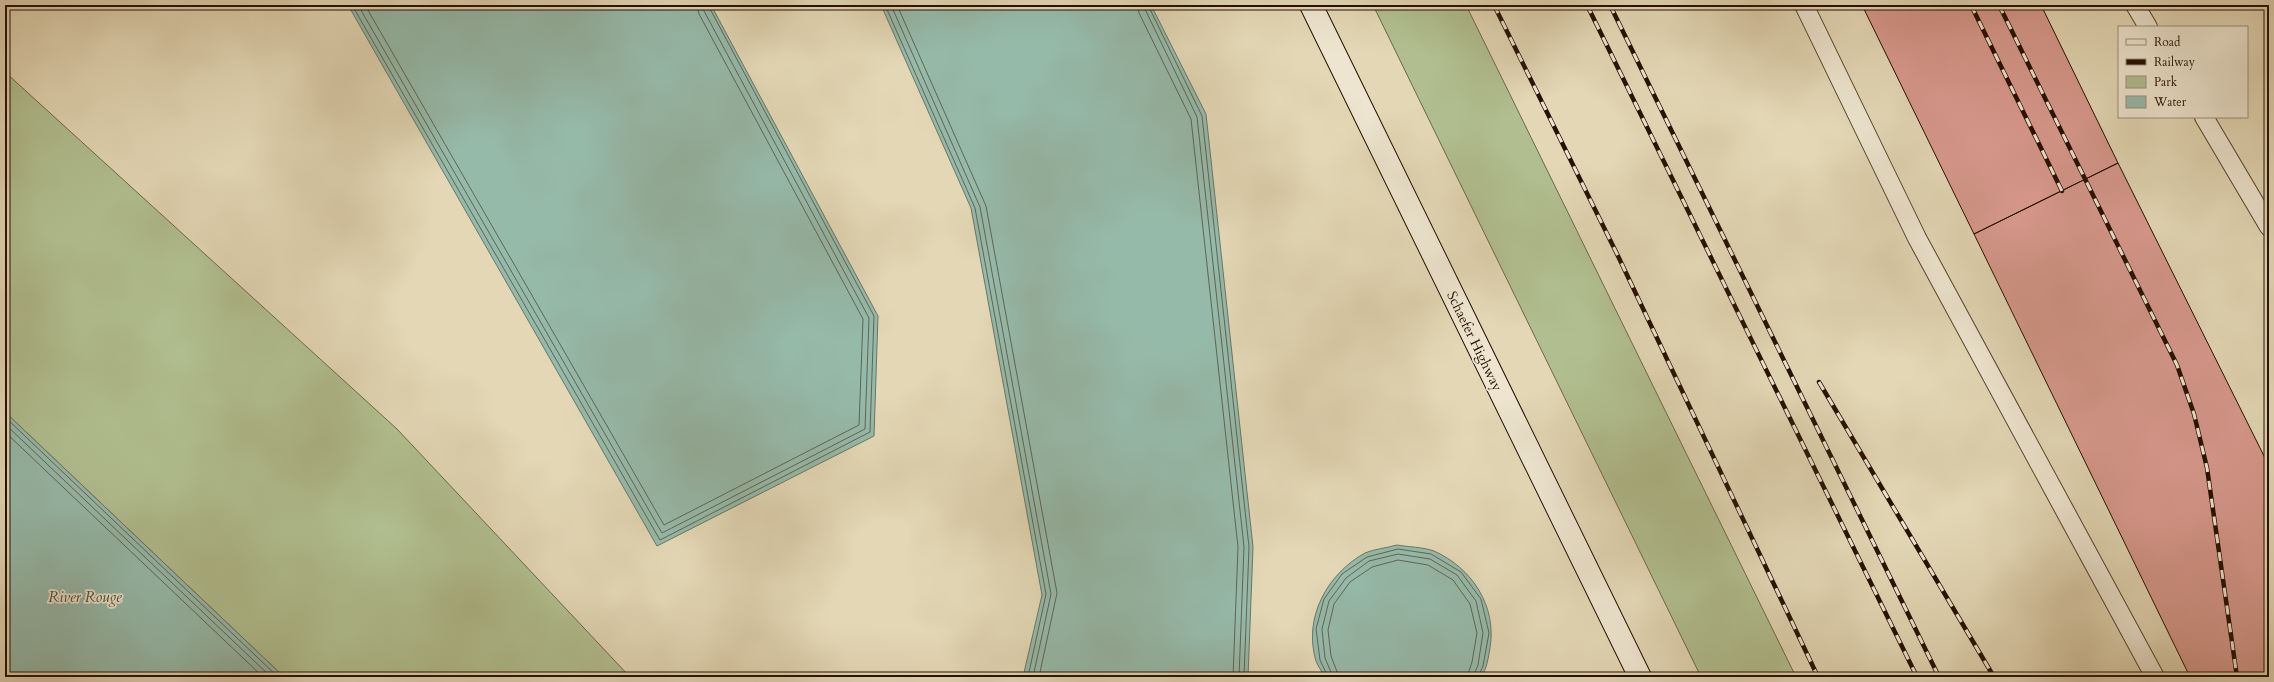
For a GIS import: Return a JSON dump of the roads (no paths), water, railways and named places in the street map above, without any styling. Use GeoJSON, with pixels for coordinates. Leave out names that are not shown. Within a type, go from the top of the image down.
{"type":"FeatureCollection","features":[{"type":"Feature","properties":{"kind":"main road","name":"Schaefer Highway"},"geometry":{"type":"LineString","coordinates":[[1311,5],[1640,677]]}},
{"type":"Feature","properties":{"kind":"lane"},"geometry":{"type":"LineString","coordinates":[[1804,5],[1917,238],[2155,677]]}},
{"type":"Feature","properties":{"kind":"lane"},"geometry":{"type":"LineString","coordinates":[[2135,5],[2147,26]]}},
{"type":"Feature","properties":{"kind":"lane"},"geometry":{"type":"LineString","coordinates":[[2205,118],[2269,227]]}},
{"type":"Feature","properties":{"kind":"water"},"geometry":{"type":"Polygon","coordinates":[[[348,5],[711,5],[878,316],[874,436],[657,546],[348,5]]]}},
{"type":"Feature","properties":{"kind":"water"},"geometry":{"type":"Polygon","coordinates":[[[881,5],[1151,5],[1206,114],[1253,547],[1248,677],[1023,677],[1042,595],[971,208],[881,5]]]}},
{"type":"Feature","properties":{"kind":"water","name":"River Rouge"},"geometry":{"type":"Polygon","coordinates":[[[5,412],[284,677],[5,677],[5,412]]]}},
{"type":"Feature","properties":{"kind":"water"},"geometry":{"type":"Polygon","coordinates":[[[1397,545],[1434,551],[1448,558],[1460,567],[1479,590],[1490,618],[1491,632],[1488,660],[1481,677],[1325,677],[1316,661],[1313,645],[1313,629],[1316,613],[1321,599],[1329,585],[1351,562],[1365,553],[1397,545]]]}},
{"type":"Feature","properties":{"kind":"railway"},"geometry":{"type":"LineString","coordinates":[[1494,5],[1618,256],[1818,677]]}},
{"type":"Feature","properties":{"kind":"railway"},"geometry":{"type":"LineString","coordinates":[[1587,5],[1917,677]]}},
{"type":"Feature","properties":{"kind":"railway"},"geometry":{"type":"LineString","coordinates":[[1610,5],[1939,677]]}},
{"type":"Feature","properties":{"kind":"railway"},"geometry":{"type":"LineString","coordinates":[[1971,5],[2062,191]]}},
{"type":"Feature","properties":{"kind":"railway"},"geometry":{"type":"LineString","coordinates":[[1999,5],[2177,365],[2194,414],[2207,468],[2237,677]]}},
{"type":"Feature","properties":{"kind":"railway"},"geometry":{"type":"LineString","coordinates":[[1819,382],[1994,677]]}}]}
